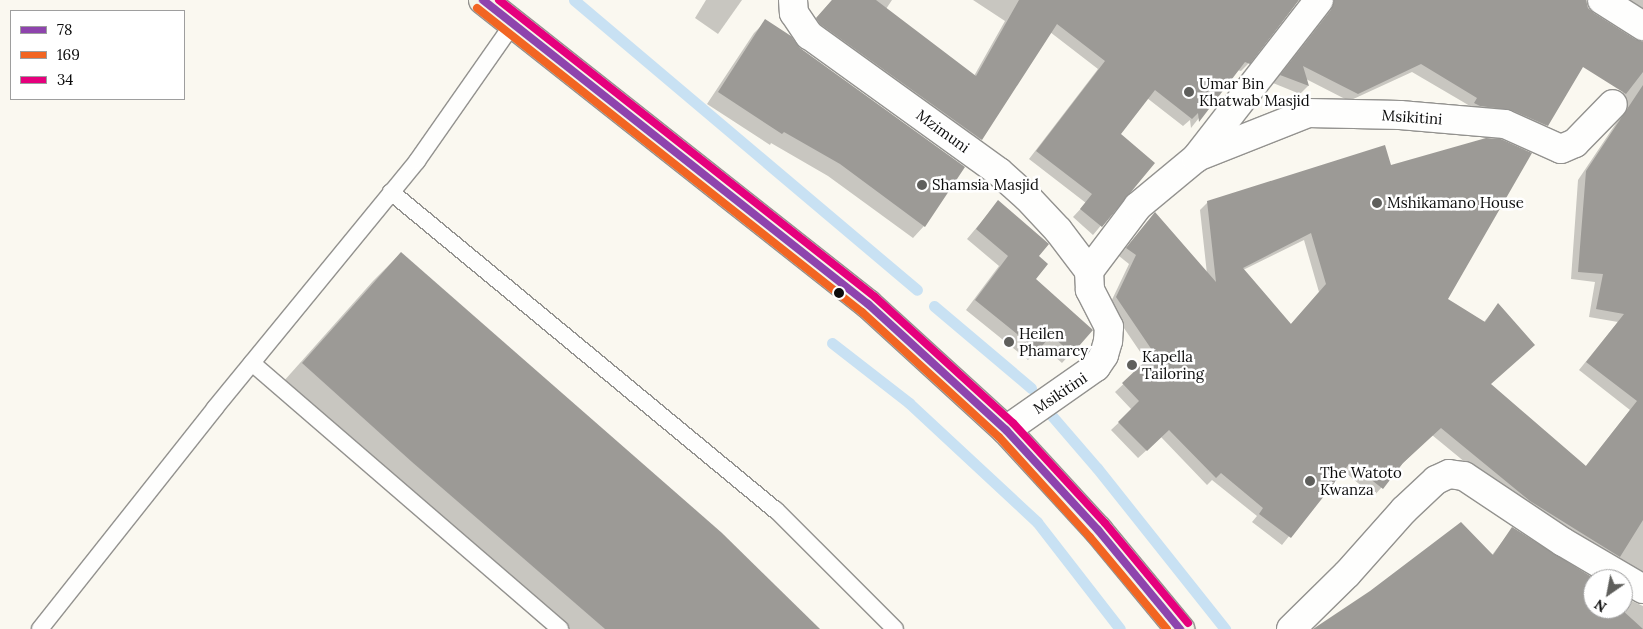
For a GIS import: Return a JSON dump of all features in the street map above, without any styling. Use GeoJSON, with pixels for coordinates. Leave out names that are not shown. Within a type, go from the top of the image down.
{"type":"FeatureCollection","features":[{"type":"Feature","properties":{"kind":"main road"},"geometry":{"type":"LineString","coordinates":[[483,0],[868,304],[1006,430],[1098,530],[1180,629]]}},
{"type":"Feature","properties":{"kind":"street","name":"Mzimuni"},"geometry":{"type":"LineString","coordinates":[[794,0],[794,13],[809,35],[999,172],[1027,197],[1058,230],[1089,272]]}},
{"type":"Feature","properties":{"kind":"street","name":"Msikitini"},"geometry":{"type":"LineString","coordinates":[[1006,430],[1085,377],[1096,367],[1104,355],[1110,327],[1090,290],[1089,272],[1138,206],[1196,158],[1319,0]]}},
{"type":"Feature","properties":{"kind":"street"},"geometry":{"type":"LineString","coordinates":[[1602,0],[1643,26]]}},
{"type":"Feature","properties":{"kind":"street","name":"Msikitini"},"geometry":{"type":"LineString","coordinates":[[1196,158],[1308,113],[1400,115],[1505,124],[1562,149],[1575,143],[1613,104]]}},
{"type":"Feature","properties":{"kind":"street"},"geometry":{"type":"LineString","coordinates":[[1291,629],[1347,574],[1404,510],[1436,480],[1449,474],[1464,476],[1563,542],[1643,589]]}},
{"type":"Feature","properties":{"kind":"lane"},"geometry":{"type":"LineString","coordinates":[[40,629],[417,161],[513,24]]}},
{"type":"Feature","properties":{"kind":"lane"},"geometry":{"type":"LineString","coordinates":[[391,192],[776,510],[895,629]]}},
{"type":"Feature","properties":{"kind":"lane"},"geometry":{"type":"LineString","coordinates":[[252,364],[560,629]]}},
{"type":"Feature","properties":{"kind":"building"},"geometry":{"type":"Polygon","coordinates":[[[832,0],[876,0],[976,76],[1019,0],[1299,0],[1250,64],[1245,62],[1199,122],[1198,113],[1192,119],[1155,90],[1121,134],[1155,163],[1102,227],[1080,209],[1092,194],[1036,151],[1105,61],[1057,24],[982,140],[820,24],[816,18],[832,0]]]}},
{"type":"Feature","properties":{"kind":"building"},"geometry":{"type":"Polygon","coordinates":[[[1334,0],[1586,0],[1588,8],[1594,13],[1643,42],[1643,72],[1626,94],[1583,67],[1548,126],[1511,110],[1480,106],[1474,103],[1477,98],[1421,64],[1358,94],[1303,66],[1309,86],[1280,75],[1331,10],[1334,0]]]}},
{"type":"Feature","properties":{"kind":"building"},"geometry":{"type":"Polygon","coordinates":[[[765,19],[791,36],[800,48],[965,167],[925,227],[840,164],[784,132],[782,134],[718,92],[765,19]]]}},
{"type":"Feature","properties":{"kind":"building"},"geometry":{"type":"Polygon","coordinates":[[[1643,85],[1643,520],[1620,557],[1530,501],[1441,428],[1403,463],[1383,489],[1350,463],[1291,538],[1259,514],[1263,508],[1221,473],[1216,478],[1169,430],[1147,451],[1118,422],[1139,401],[1122,383],[1154,353],[1116,297],[1136,255],[1126,248],[1155,212],[1216,282],[1207,201],[1385,145],[1391,165],[1486,138],[1501,139],[1532,153],[1448,299],[1485,322],[1498,303],[1535,345],[1491,384],[1586,466],[1637,401],[1586,362],[1624,314],[1596,309],[1603,274],[1578,272],[1586,171],[1643,85]],[[1311,233],[1243,268],[1291,324],[1326,284],[1311,233]]]}},
{"type":"Feature","properties":{"kind":"building"},"geometry":{"type":"Polygon","coordinates":[[[998,200],[1049,244],[1039,256],[1048,264],[1036,279],[1093,330],[1072,354],[1051,335],[1038,351],[975,300],[1008,256],[976,229],[998,200]]]}},
{"type":"Feature","properties":{"kind":"building"},"geometry":{"type":"Polygon","coordinates":[[[401,252],[722,533],[820,629],[605,629],[412,462],[302,363],[401,252]]]}},
{"type":"Feature","properties":{"kind":"building"},"geometry":{"type":"Polygon","coordinates":[[[1461,522],[1493,555],[1512,527],[1583,571],[1583,619],[1632,619],[1643,629],[1313,629],[1370,591],[1461,522]]]}},
{"type":"Feature","properties":{"kind":"waterway"},"geometry":{"type":"LineString","coordinates":[[574,0],[917,290]]}},
{"type":"Feature","properties":{"kind":"waterway"},"geometry":{"type":"LineString","coordinates":[[934,306],[1031,388]]}},
{"type":"Feature","properties":{"kind":"waterway"},"geometry":{"type":"LineString","coordinates":[[832,343],[909,403],[1037,522],[1120,629]]}},
{"type":"Feature","properties":{"kind":"waterway"},"geometry":{"type":"LineString","coordinates":[[1046,409],[1097,468],[1225,629]]}},
{"type":"Feature","properties":{"kind":"transit line","name":"78"},"geometry":{"type":"LineString","coordinates":[[483,0],[868,304],[1006,430],[1098,530],[1180,629]]}},
{"type":"Feature","properties":{"kind":"transit line","name":"34"},"geometry":{"type":"LineString","coordinates":[[499,0],[875,297],[1013,423],[1105,523],[1188,623]]}},
{"type":"Feature","properties":{"kind":"transit line","name":"169"},"geometry":{"type":"LineString","coordinates":[[477,8],[862,312],[999,437],[1090,537],[1167,629]]}},
{"type":"Feature","properties":{"kind":"place","name":"Umar Bin Khatwab Masjid"},"geometry":{"type":"Point","coordinates":[1189,92]}},
{"type":"Feature","properties":{"kind":"place","name":"Shamsia Masjid"},"geometry":{"type":"Point","coordinates":[922,185]}},
{"type":"Feature","properties":{"kind":"place","name":"Mshikamano House"},"geometry":{"type":"Point","coordinates":[1377,203]}},
{"type":"Feature","properties":{"kind":"place","name":"Heilen Phamarcy"},"geometry":{"type":"Point","coordinates":[1009,342]}},
{"type":"Feature","properties":{"kind":"place","name":"Kapella Tailoring"},"geometry":{"type":"Point","coordinates":[1132,365]}},
{"type":"Feature","properties":{"kind":"place","name":"The Watoto Kwanza"},"geometry":{"type":"Point","coordinates":[1310,481]}}]}
